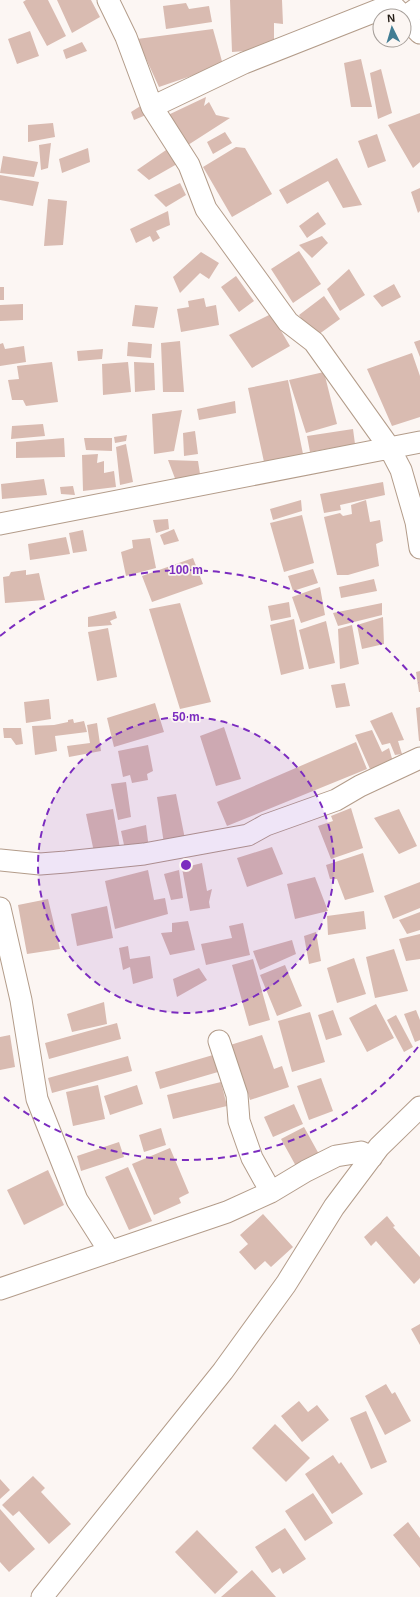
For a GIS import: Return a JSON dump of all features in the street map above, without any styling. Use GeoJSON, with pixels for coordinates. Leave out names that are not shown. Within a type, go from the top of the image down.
{"type":"FeatureCollection","features":[{"type":"Feature","properties":{"kind":"street"},"geometry":{"type":"LineString","coordinates":[[108,0],[126,37],[152,107],[189,165],[206,209],[288,322],[314,342],[319,348],[389,447],[401,470],[416,522],[420,548]]}},
{"type":"Feature","properties":{"kind":"street"},"geometry":{"type":"LineString","coordinates":[[152,107],[244,63],[401,7],[420,33]]}},
{"type":"Feature","properties":{"kind":"street"},"geometry":{"type":"LineString","coordinates":[[0,524],[420,442]]}},
{"type":"Feature","properties":{"kind":"street"},"geometry":{"type":"LineString","coordinates":[[0,860],[40,864],[66,862],[144,854],[248,835],[266,825],[336,800],[360,786],[420,758]]}},
{"type":"Feature","properties":{"kind":"street"},"geometry":{"type":"LineString","coordinates":[[0,908],[21,1000],[37,1099],[77,1200],[110,1252]]}},
{"type":"Feature","properties":{"kind":"street"},"geometry":{"type":"LineString","coordinates":[[219,1041],[237,1095],[239,1121],[252,1158],[271,1192]]}},
{"type":"Feature","properties":{"kind":"street"},"geometry":{"type":"LineString","coordinates":[[42,1597],[223,1371],[286,1284],[334,1207],[379,1147],[420,1107]]}},
{"type":"Feature","properties":{"kind":"street"},"geometry":{"type":"LineString","coordinates":[[0,1289],[227,1212],[271,1192],[306,1171],[336,1156],[361,1152],[372,1157]]}},
{"type":"Feature","properties":{"kind":"building"},"geometry":{"type":"Polygon","coordinates":[[[26,0],[48,0],[66,36],[47,46],[23,2],[26,0]]]}},
{"type":"Feature","properties":{"kind":"building"},"geometry":{"type":"Polygon","coordinates":[[[57,0],[91,0],[100,17],[72,33],[57,0]]]}},
{"type":"Feature","properties":{"kind":"building"},"geometry":{"type":"Polygon","coordinates":[[[230,0],[282,0],[283,24],[274,23],[274,49],[232,52],[230,0]]]}},
{"type":"Feature","properties":{"kind":"building"},"geometry":{"type":"Polygon","coordinates":[[[186,3],[189,9],[209,6],[212,22],[166,29],[163,6],[186,3]]]}},
{"type":"Feature","properties":{"kind":"building"},"geometry":{"type":"Polygon","coordinates":[[[213,29],[223,65],[159,87],[137,39],[213,29]]]}},
{"type":"Feature","properties":{"kind":"building"},"geometry":{"type":"Polygon","coordinates":[[[30,31],[39,56],[17,64],[8,39],[30,31]]]}},
{"type":"Feature","properties":{"kind":"building"},"geometry":{"type":"Polygon","coordinates":[[[82,42],[87,51],[66,59],[63,50],[82,42]]]}},
{"type":"Feature","properties":{"kind":"building"},"geometry":{"type":"Polygon","coordinates":[[[361,59],[372,107],[351,107],[344,63],[361,59]]]}},
{"type":"Feature","properties":{"kind":"building"},"geometry":{"type":"Polygon","coordinates":[[[381,69],[392,113],[378,119],[370,73],[381,69]]]}},
{"type":"Feature","properties":{"kind":"building"},"geometry":{"type":"Polygon","coordinates":[[[206,97],[204,106],[209,102],[216,115],[230,118],[188,145],[168,115],[206,97]]]}},
{"type":"Feature","properties":{"kind":"building"},"geometry":{"type":"Polygon","coordinates":[[[142,105],[146,115],[134,120],[131,112],[142,105]]]}},
{"type":"Feature","properties":{"kind":"building"},"geometry":{"type":"Polygon","coordinates":[[[420,113],[420,162],[413,168],[388,125],[420,113]]]}},
{"type":"Feature","properties":{"kind":"building"},"geometry":{"type":"Polygon","coordinates":[[[53,123],[55,137],[28,142],[28,125],[53,123]]]}},
{"type":"Feature","properties":{"kind":"building"},"geometry":{"type":"Polygon","coordinates":[[[225,132],[232,143],[213,154],[207,142],[225,132]]]}},
{"type":"Feature","properties":{"kind":"building"},"geometry":{"type":"Polygon","coordinates":[[[377,134],[386,161],[368,168],[358,141],[377,134]]]}},
{"type":"Feature","properties":{"kind":"building"},"geometry":{"type":"Polygon","coordinates":[[[51,143],[48,168],[41,170],[39,145],[51,143]]]}},
{"type":"Feature","properties":{"kind":"building"},"geometry":{"type":"Polygon","coordinates":[[[236,147],[245,148],[272,194],[232,217],[203,167],[236,147]]]}},
{"type":"Feature","properties":{"kind":"building"},"geometry":{"type":"Polygon","coordinates":[[[88,148],[90,162],[62,173],[59,159],[88,148]]]}},
{"type":"Feature","properties":{"kind":"building"},"geometry":{"type":"Polygon","coordinates":[[[169,148],[177,164],[149,180],[137,170],[169,148]]]}},
{"type":"Feature","properties":{"kind":"building"},"geometry":{"type":"Polygon","coordinates":[[[3,156],[38,162],[34,177],[0,173],[3,156]]]}},
{"type":"Feature","properties":{"kind":"building"},"geometry":{"type":"Polygon","coordinates":[[[337,158],[362,205],[343,208],[328,181],[287,204],[279,190],[337,158]]]}},
{"type":"Feature","properties":{"kind":"building"},"geometry":{"type":"Polygon","coordinates":[[[0,175],[39,182],[33,206],[0,200],[0,175]]]}},
{"type":"Feature","properties":{"kind":"building"},"geometry":{"type":"Polygon","coordinates":[[[180,183],[186,195],[166,207],[154,195],[180,183]]]}},
{"type":"Feature","properties":{"kind":"building"},"geometry":{"type":"Polygon","coordinates":[[[420,188],[420,211],[418,213],[411,192],[420,188]]]}},
{"type":"Feature","properties":{"kind":"building"},"geometry":{"type":"Polygon","coordinates":[[[48,199],[67,201],[63,245],[44,246],[48,199]]]}},
{"type":"Feature","properties":{"kind":"building"},"geometry":{"type":"Polygon","coordinates":[[[168,211],[170,225],[156,231],[160,238],[153,242],[150,236],[136,243],[130,229],[168,211]]]}},
{"type":"Feature","properties":{"kind":"building"},"geometry":{"type":"Polygon","coordinates":[[[318,212],[326,224],[307,238],[299,226],[318,212]]]}},
{"type":"Feature","properties":{"kind":"building"},"geometry":{"type":"Polygon","coordinates":[[[322,236],[328,243],[312,258],[299,245],[322,236]]]}},
{"type":"Feature","properties":{"kind":"building"},"geometry":{"type":"Polygon","coordinates":[[[299,251],[321,284],[293,303],[271,269],[299,251]]]}},
{"type":"Feature","properties":{"kind":"building"},"geometry":{"type":"Polygon","coordinates":[[[201,252],[219,263],[209,279],[200,273],[180,293],[173,277],[201,252]]]}},
{"type":"Feature","properties":{"kind":"building"},"geometry":{"type":"Polygon","coordinates":[[[349,269],[365,295],[340,311],[327,289],[349,269]]]}},
{"type":"Feature","properties":{"kind":"building"},"geometry":{"type":"Polygon","coordinates":[[[236,276],[254,301],[239,312],[221,287],[236,276]]]}},
{"type":"Feature","properties":{"kind":"building"},"geometry":{"type":"Polygon","coordinates":[[[394,284],[401,297],[382,307],[373,296],[394,284]]]}},
{"type":"Feature","properties":{"kind":"building"},"geometry":{"type":"Polygon","coordinates":[[[0,287],[4,287],[4,300],[0,300],[0,287]]]}},
{"type":"Feature","properties":{"kind":"building"},"geometry":{"type":"Polygon","coordinates":[[[324,296],[340,319],[315,337],[299,315],[324,296]]]}},
{"type":"Feature","properties":{"kind":"building"},"geometry":{"type":"Polygon","coordinates":[[[204,298],[206,307],[216,305],[219,325],[181,332],[177,309],[189,307],[188,301],[204,298]]]}},
{"type":"Feature","properties":{"kind":"building"},"geometry":{"type":"Polygon","coordinates":[[[23,304],[23,320],[0,321],[0,305],[23,304]]]}},
{"type":"Feature","properties":{"kind":"building"},"geometry":{"type":"Polygon","coordinates":[[[135,305],[158,307],[154,328],[132,326],[135,305]]]}},
{"type":"Feature","properties":{"kind":"building"},"geometry":{"type":"Polygon","coordinates":[[[271,314],[290,346],[252,368],[229,335],[271,314]]]}},
{"type":"Feature","properties":{"kind":"building"},"geometry":{"type":"Polygon","coordinates":[[[420,340],[420,357],[414,342],[420,340]]]}},
{"type":"Feature","properties":{"kind":"building"},"geometry":{"type":"Polygon","coordinates":[[[180,341],[184,392],[163,392],[161,343],[180,341]]]}},
{"type":"Feature","properties":{"kind":"building"},"geometry":{"type":"Polygon","coordinates":[[[128,342],[152,344],[151,358],[127,356],[128,342]]]}},
{"type":"Feature","properties":{"kind":"building"},"geometry":{"type":"Polygon","coordinates":[[[3,343],[5,349],[24,346],[26,362],[0,366],[0,344],[3,343]]]}},
{"type":"Feature","properties":{"kind":"building"},"geometry":{"type":"Polygon","coordinates":[[[103,349],[102,359],[78,361],[77,351],[103,349]]]}},
{"type":"Feature","properties":{"kind":"building"},"geometry":{"type":"Polygon","coordinates":[[[412,353],[420,376],[420,417],[392,426],[367,369],[412,353]]]}},
{"type":"Feature","properties":{"kind":"building"},"geometry":{"type":"Polygon","coordinates":[[[52,362],[58,402],[26,406],[23,400],[12,400],[8,380],[19,379],[17,366],[52,362]]]}},
{"type":"Feature","properties":{"kind":"building"},"geometry":{"type":"Polygon","coordinates":[[[128,362],[131,392],[103,395],[102,364],[128,362]]]}},
{"type":"Feature","properties":{"kind":"building"},"geometry":{"type":"Polygon","coordinates":[[[134,362],[154,363],[155,390],[135,392],[134,362]]]}},
{"type":"Feature","properties":{"kind":"building"},"geometry":{"type":"Polygon","coordinates":[[[324,372],[337,424],[306,433],[289,380],[324,372]]]}},
{"type":"Feature","properties":{"kind":"building"},"geometry":{"type":"Polygon","coordinates":[[[288,380],[303,454],[264,462],[248,388],[288,380]]]}},
{"type":"Feature","properties":{"kind":"building"},"geometry":{"type":"Polygon","coordinates":[[[235,401],[236,413],[199,420],[197,409],[235,401]]]}},
{"type":"Feature","properties":{"kind":"building"},"geometry":{"type":"Polygon","coordinates":[[[182,410],[174,451],[154,454],[152,414],[182,410]]]}},
{"type":"Feature","properties":{"kind":"building"},"geometry":{"type":"Polygon","coordinates":[[[43,424],[45,436],[11,439],[12,426],[43,424]]]}},
{"type":"Feature","properties":{"kind":"building"},"geometry":{"type":"Polygon","coordinates":[[[353,429],[355,444],[310,452],[307,436],[353,429]]]}},
{"type":"Feature","properties":{"kind":"building"},"geometry":{"type":"Polygon","coordinates":[[[195,431],[198,454],[184,456],[183,433],[195,431]]]}},
{"type":"Feature","properties":{"kind":"building"},"geometry":{"type":"Polygon","coordinates":[[[127,435],[126,441],[115,443],[114,437],[127,435]]]}},
{"type":"Feature","properties":{"kind":"building"},"geometry":{"type":"Polygon","coordinates":[[[64,438],[65,457],[16,458],[16,442],[64,438]]]}},
{"type":"Feature","properties":{"kind":"building"},"geometry":{"type":"Polygon","coordinates":[[[84,438],[112,438],[112,451],[86,450],[84,438]]]}},
{"type":"Feature","properties":{"kind":"building"},"geometry":{"type":"Polygon","coordinates":[[[126,444],[133,482],[120,485],[116,447],[126,444]]]}},
{"type":"Feature","properties":{"kind":"building"},"geometry":{"type":"Polygon","coordinates":[[[98,454],[97,463],[104,461],[104,473],[114,471],[116,487],[83,491],[82,455],[98,454]]]}},
{"type":"Feature","properties":{"kind":"building"},"geometry":{"type":"Polygon","coordinates":[[[168,460],[198,461],[200,474],[176,481],[168,460]]]}},
{"type":"Feature","properties":{"kind":"building"},"geometry":{"type":"Polygon","coordinates":[[[44,479],[47,495],[2,499],[1,484],[44,479]]]}},
{"type":"Feature","properties":{"kind":"building"},"geometry":{"type":"Polygon","coordinates":[[[383,482],[385,495],[340,505],[341,510],[324,513],[320,494],[383,482]]]}},
{"type":"Feature","properties":{"kind":"building"},"geometry":{"type":"Polygon","coordinates":[[[73,486],[75,495],[61,494],[60,487],[73,486]]]}},
{"type":"Feature","properties":{"kind":"building"},"geometry":{"type":"Polygon","coordinates":[[[301,500],[302,511],[273,520],[270,509],[301,500]]]}},
{"type":"Feature","properties":{"kind":"building"},"geometry":{"type":"Polygon","coordinates":[[[366,500],[370,522],[380,520],[383,541],[376,544],[379,566],[348,575],[337,575],[324,517],[340,513],[343,516],[352,514],[351,505],[366,500]]]}},
{"type":"Feature","properties":{"kind":"building"},"geometry":{"type":"Polygon","coordinates":[[[302,515],[314,563],[284,572],[270,523],[302,515]]]}},
{"type":"Feature","properties":{"kind":"building"},"geometry":{"type":"Polygon","coordinates":[[[168,519],[169,529],[156,533],[153,520],[168,519]]]}},
{"type":"Feature","properties":{"kind":"building"},"geometry":{"type":"Polygon","coordinates":[[[174,529],[179,541],[164,545],[160,535],[174,529]]]}},
{"type":"Feature","properties":{"kind":"building"},"geometry":{"type":"Polygon","coordinates":[[[83,530],[87,551],[73,553],[69,533],[83,530]]]}},
{"type":"Feature","properties":{"kind":"building"},"geometry":{"type":"Polygon","coordinates":[[[66,537],[70,554],[30,560],[28,544],[66,537]]]}},
{"type":"Feature","properties":{"kind":"building"},"geometry":{"type":"Polygon","coordinates":[[[150,538],[156,568],[126,576],[121,552],[133,548],[132,540],[150,538]]]}},
{"type":"Feature","properties":{"kind":"building"},"geometry":{"type":"Polygon","coordinates":[[[193,558],[203,584],[152,602],[142,576],[193,558]]]}},
{"type":"Feature","properties":{"kind":"building"},"geometry":{"type":"Polygon","coordinates":[[[313,569],[318,583],[293,591],[288,576],[313,569]]]}},
{"type":"Feature","properties":{"kind":"building"},"geometry":{"type":"Polygon","coordinates":[[[26,570],[26,575],[39,573],[45,600],[5,603],[3,577],[9,576],[11,572],[26,570]]]}},
{"type":"Feature","properties":{"kind":"building"},"geometry":{"type":"Polygon","coordinates":[[[374,579],[377,591],[341,598],[339,587],[374,579]]]}},
{"type":"Feature","properties":{"kind":"building"},"geometry":{"type":"Polygon","coordinates":[[[320,587],[325,615],[301,623],[292,597],[320,587]]]}},
{"type":"Feature","properties":{"kind":"building"},"geometry":{"type":"Polygon","coordinates":[[[289,602],[291,617],[271,621],[268,606],[289,602]]]}},
{"type":"Feature","properties":{"kind":"building"},"geometry":{"type":"Polygon","coordinates":[[[180,603],[211,702],[180,709],[149,609],[180,603]]]}},
{"type":"Feature","properties":{"kind":"building"},"geometry":{"type":"Polygon","coordinates":[[[382,603],[382,615],[338,626],[333,613],[382,603]]]}},
{"type":"Feature","properties":{"kind":"building"},"geometry":{"type":"Polygon","coordinates":[[[115,611],[117,618],[110,621],[112,625],[88,627],[88,617],[115,611]]]}},
{"type":"Feature","properties":{"kind":"building"},"geometry":{"type":"Polygon","coordinates":[[[383,617],[384,644],[362,649],[357,625],[383,617]]]}},
{"type":"Feature","properties":{"kind":"building"},"geometry":{"type":"Polygon","coordinates":[[[294,619],[304,669],[281,675],[270,625],[294,619]]]}},
{"type":"Feature","properties":{"kind":"building"},"geometry":{"type":"Polygon","coordinates":[[[326,621],[335,663],[309,669],[299,630],[326,621]]]}},
{"type":"Feature","properties":{"kind":"building"},"geometry":{"type":"Polygon","coordinates":[[[352,625],[359,664],[340,669],[338,629],[352,625]]]}},
{"type":"Feature","properties":{"kind":"building"},"geometry":{"type":"Polygon","coordinates":[[[108,628],[117,677],[97,681],[88,632],[108,628]]]}},
{"type":"Feature","properties":{"kind":"building"},"geometry":{"type":"Polygon","coordinates":[[[420,671],[420,692],[419,692],[416,672],[420,671]]]}},
{"type":"Feature","properties":{"kind":"building"},"geometry":{"type":"Polygon","coordinates":[[[345,683],[350,706],[336,708],[331,685],[345,683]]]}},
{"type":"Feature","properties":{"kind":"building"},"geometry":{"type":"Polygon","coordinates":[[[49,699],[51,719],[26,723],[24,702],[49,699]]]}},
{"type":"Feature","properties":{"kind":"building"},"geometry":{"type":"Polygon","coordinates":[[[155,703],[164,732],[114,747],[107,718],[155,703]]]}},
{"type":"Feature","properties":{"kind":"building"},"geometry":{"type":"Polygon","coordinates":[[[420,707],[420,741],[419,741],[416,708],[420,707]]]}},
{"type":"Feature","properties":{"kind":"building"},"geometry":{"type":"Polygon","coordinates":[[[392,712],[404,740],[398,741],[402,754],[395,755],[390,743],[382,745],[370,721],[392,712]]]}},
{"type":"Feature","properties":{"kind":"building"},"geometry":{"type":"Polygon","coordinates":[[[73,719],[74,723],[84,721],[87,732],[55,736],[57,751],[35,755],[32,726],[54,725],[68,722],[68,720],[73,719]]]}},
{"type":"Feature","properties":{"kind":"building"},"geometry":{"type":"Polygon","coordinates":[[[97,723],[101,751],[69,757],[67,746],[90,743],[87,725],[97,723]]]}},
{"type":"Feature","properties":{"kind":"building"},"geometry":{"type":"Polygon","coordinates":[[[224,727],[241,779],[216,786],[200,736],[224,727]]]}},
{"type":"Feature","properties":{"kind":"building"},"geometry":{"type":"Polygon","coordinates":[[[3,728],[21,728],[23,744],[16,745],[11,738],[4,738],[3,728]]]}},
{"type":"Feature","properties":{"kind":"building"},"geometry":{"type":"Polygon","coordinates":[[[372,730],[382,752],[389,748],[393,762],[370,769],[355,735],[372,730]]]}},
{"type":"Feature","properties":{"kind":"building"},"geometry":{"type":"Polygon","coordinates":[[[356,742],[367,769],[227,826],[217,802],[356,742]]]}},
{"type":"Feature","properties":{"kind":"building"},"geometry":{"type":"Polygon","coordinates":[[[148,745],[153,771],[147,774],[148,780],[132,783],[130,775],[123,777],[118,751],[148,745]]]}},
{"type":"Feature","properties":{"kind":"building"},"geometry":{"type":"Polygon","coordinates":[[[126,782],[131,817],[118,820],[111,784],[126,782]]]}},
{"type":"Feature","properties":{"kind":"building"},"geometry":{"type":"Polygon","coordinates":[[[176,794],[185,839],[164,844],[157,797],[176,794]]]}},
{"type":"Feature","properties":{"kind":"building"},"geometry":{"type":"Polygon","coordinates":[[[351,808],[363,848],[331,859],[318,826],[333,821],[331,816],[351,808]]]}},
{"type":"Feature","properties":{"kind":"building"},"geometry":{"type":"Polygon","coordinates":[[[113,809],[121,854],[95,857],[86,814],[113,809]]]}},
{"type":"Feature","properties":{"kind":"building"},"geometry":{"type":"Polygon","coordinates":[[[399,809],[417,846],[399,854],[374,818],[399,809]]]}},
{"type":"Feature","properties":{"kind":"building"},"geometry":{"type":"Polygon","coordinates":[[[146,825],[149,849],[126,854],[121,831],[146,825]]]}},
{"type":"Feature","properties":{"kind":"building"},"geometry":{"type":"Polygon","coordinates":[[[272,847],[283,874],[247,887],[237,858],[272,847]]]}},
{"type":"Feature","properties":{"kind":"building"},"geometry":{"type":"Polygon","coordinates":[[[363,853],[374,892],[345,900],[337,879],[330,879],[326,865],[363,853]]]}},
{"type":"Feature","properties":{"kind":"building"},"geometry":{"type":"Polygon","coordinates":[[[202,863],[207,891],[212,889],[209,902],[210,908],[190,911],[182,868],[202,863]]]}},
{"type":"Feature","properties":{"kind":"building"},"geometry":{"type":"Polygon","coordinates":[[[148,870],[154,900],[165,898],[168,914],[115,929],[105,881],[148,870]]]}},
{"type":"Feature","properties":{"kind":"building"},"geometry":{"type":"Polygon","coordinates":[[[179,870],[183,898],[171,900],[164,874],[179,870]]]}},
{"type":"Feature","properties":{"kind":"building"},"geometry":{"type":"Polygon","coordinates":[[[315,877],[328,911],[295,919],[287,884],[315,877]]]}},
{"type":"Feature","properties":{"kind":"building"},"geometry":{"type":"Polygon","coordinates":[[[420,882],[420,908],[393,919],[384,896],[420,882]]]}},
{"type":"Feature","properties":{"kind":"building"},"geometry":{"type":"Polygon","coordinates":[[[48,899],[60,949],[27,954],[18,905],[48,899]]]}},
{"type":"Feature","properties":{"kind":"building"},"geometry":{"type":"Polygon","coordinates":[[[107,906],[113,938],[77,946],[71,914],[107,906]]]}},
{"type":"Feature","properties":{"kind":"building"},"geometry":{"type":"Polygon","coordinates":[[[364,911],[366,929],[328,935],[327,916],[364,911]]]}},
{"type":"Feature","properties":{"kind":"building"},"geometry":{"type":"Polygon","coordinates":[[[420,912],[420,930],[407,934],[399,920],[420,912]]]}},
{"type":"Feature","properties":{"kind":"building"},"geometry":{"type":"Polygon","coordinates":[[[188,921],[195,950],[170,955],[161,933],[172,932],[172,923],[188,921]]]}},
{"type":"Feature","properties":{"kind":"building"},"geometry":{"type":"Polygon","coordinates":[[[243,923],[250,955],[206,965],[201,944],[232,938],[229,926],[243,923]]]}},
{"type":"Feature","properties":{"kind":"building"},"geometry":{"type":"Polygon","coordinates":[[[316,932],[321,961],[309,964],[304,936],[316,932]]]}},
{"type":"Feature","properties":{"kind":"building"},"geometry":{"type":"Polygon","coordinates":[[[420,934],[420,959],[406,961],[399,939],[420,934]]]}},
{"type":"Feature","properties":{"kind":"building"},"geometry":{"type":"Polygon","coordinates":[[[292,940],[296,954],[260,970],[253,951],[292,940]]]}},
{"type":"Feature","properties":{"kind":"building"},"geometry":{"type":"Polygon","coordinates":[[[128,946],[130,959],[150,956],[153,978],[133,984],[130,967],[123,970],[119,948],[128,946]]]}},
{"type":"Feature","properties":{"kind":"building"},"geometry":{"type":"Polygon","coordinates":[[[394,949],[408,991],[375,998],[366,957],[394,949]]]}},
{"type":"Feature","properties":{"kind":"building"},"geometry":{"type":"Polygon","coordinates":[[[354,958],[366,994],[337,1003],[327,968],[354,958]]]}},
{"type":"Feature","properties":{"kind":"building"},"geometry":{"type":"Polygon","coordinates":[[[253,959],[270,1020],[249,1026],[232,965],[253,959]]]}},
{"type":"Feature","properties":{"kind":"building"},"geometry":{"type":"Polygon","coordinates":[[[285,965],[302,1006],[277,1016],[260,975],[285,965]]]}},
{"type":"Feature","properties":{"kind":"building"},"geometry":{"type":"Polygon","coordinates":[[[199,968],[207,980],[177,997],[173,979],[199,968]]]}},
{"type":"Feature","properties":{"kind":"building"},"geometry":{"type":"Polygon","coordinates":[[[104,1002],[107,1024],[72,1032],[67,1014],[104,1002]]]}},
{"type":"Feature","properties":{"kind":"building"},"geometry":{"type":"Polygon","coordinates":[[[376,1004],[394,1038],[367,1052],[349,1018],[376,1004]]]}},
{"type":"Feature","properties":{"kind":"building"},"geometry":{"type":"Polygon","coordinates":[[[333,1010],[342,1035],[326,1040],[318,1015],[333,1010]]]}},
{"type":"Feature","properties":{"kind":"building"},"geometry":{"type":"Polygon","coordinates":[[[416,1010],[420,1020],[420,1040],[415,1042],[404,1014],[416,1010]]]}},
{"type":"Feature","properties":{"kind":"building"},"geometry":{"type":"Polygon","coordinates":[[[310,1012],[325,1062],[292,1072],[278,1021],[310,1012]]]}},
{"type":"Feature","properties":{"kind":"building"},"geometry":{"type":"Polygon","coordinates":[[[396,1015],[413,1047],[404,1052],[387,1020],[396,1015]]]}},
{"type":"Feature","properties":{"kind":"building"},"geometry":{"type":"Polygon","coordinates":[[[117,1023],[121,1039],[49,1059],[45,1043],[117,1023]]]}},
{"type":"Feature","properties":{"kind":"building"},"geometry":{"type":"Polygon","coordinates":[[[10,1035],[15,1067],[0,1070],[0,1037],[10,1035]]]}},
{"type":"Feature","properties":{"kind":"building"},"geometry":{"type":"Polygon","coordinates":[[[262,1035],[274,1069],[282,1066],[289,1087],[250,1100],[247,1090],[242,1091],[227,1046],[262,1035]]]}},
{"type":"Feature","properties":{"kind":"building"},"geometry":{"type":"Polygon","coordinates":[[[213,1055],[218,1072],[160,1089],[155,1072],[213,1055]]]}},
{"type":"Feature","properties":{"kind":"building"},"geometry":{"type":"Polygon","coordinates":[[[128,1056],[132,1071],[52,1093],[48,1078],[128,1056]]]}},
{"type":"Feature","properties":{"kind":"building"},"geometry":{"type":"Polygon","coordinates":[[[321,1078],[333,1111],[309,1120],[297,1086],[321,1078]]]}},
{"type":"Feature","properties":{"kind":"building"},"geometry":{"type":"Polygon","coordinates":[[[221,1082],[227,1106],[173,1119],[167,1095],[221,1082]]]}},
{"type":"Feature","properties":{"kind":"building"},"geometry":{"type":"Polygon","coordinates":[[[98,1085],[105,1119],[73,1126],[66,1092],[98,1085]]]}},
{"type":"Feature","properties":{"kind":"building"},"geometry":{"type":"Polygon","coordinates":[[[137,1085],[143,1104],[110,1115],[104,1096],[137,1085]]]}},
{"type":"Feature","properties":{"kind":"building"},"geometry":{"type":"Polygon","coordinates":[[[294,1104],[303,1124],[273,1137],[264,1117],[294,1104]]]}},
{"type":"Feature","properties":{"kind":"building"},"geometry":{"type":"Polygon","coordinates":[[[304,1127],[320,1156],[297,1168],[281,1139],[304,1127]]]}},
{"type":"Feature","properties":{"kind":"building"},"geometry":{"type":"Polygon","coordinates":[[[161,1128],[166,1145],[144,1152],[139,1135],[161,1128]]]}},
{"type":"Feature","properties":{"kind":"building"},"geometry":{"type":"Polygon","coordinates":[[[119,1142],[124,1157],[81,1171],[77,1156],[119,1142]]]}},
{"type":"Feature","properties":{"kind":"building"},"geometry":{"type":"Polygon","coordinates":[[[170,1148],[189,1193],[179,1198],[181,1203],[154,1215],[132,1164],[170,1148]]]}},
{"type":"Feature","properties":{"kind":"building"},"geometry":{"type":"Polygon","coordinates":[[[128,1167],[152,1221],[129,1230],[105,1177],[128,1167]]]}},
{"type":"Feature","properties":{"kind":"building"},"geometry":{"type":"Polygon","coordinates":[[[48,1170],[64,1205],[24,1225],[7,1190],[48,1170]]]}},
{"type":"Feature","properties":{"kind":"building"},"geometry":{"type":"Polygon","coordinates":[[[263,1214],[293,1247],[271,1267],[265,1261],[255,1270],[239,1252],[248,1244],[240,1235],[263,1214]]]}},
{"type":"Feature","properties":{"kind":"building"},"geometry":{"type":"Polygon","coordinates":[[[387,1216],[395,1226],[393,1227],[420,1257],[420,1278],[414,1284],[376,1241],[371,1246],[364,1237],[387,1216]]]}},
{"type":"Feature","properties":{"kind":"building"},"geometry":{"type":"Polygon","coordinates":[[[420,1324],[420,1345],[411,1329],[420,1324]]]}},
{"type":"Feature","properties":{"kind":"building"},"geometry":{"type":"Polygon","coordinates":[[[386,1384],[392,1394],[395,1392],[411,1421],[385,1435],[365,1396],[386,1384]]]}},
{"type":"Feature","properties":{"kind":"building"},"geometry":{"type":"Polygon","coordinates":[[[299,1401],[308,1412],[317,1405],[329,1420],[302,1442],[281,1416],[299,1401]]]}},
{"type":"Feature","properties":{"kind":"building"},"geometry":{"type":"Polygon","coordinates":[[[366,1411],[387,1462],[371,1469],[350,1418],[366,1411]]]}},
{"type":"Feature","properties":{"kind":"building"},"geometry":{"type":"Polygon","coordinates":[[[275,1424],[310,1458],[286,1482],[252,1448],[275,1424]]]}},
{"type":"Feature","properties":{"kind":"building"},"geometry":{"type":"Polygon","coordinates":[[[333,1455],[339,1464],[341,1462],[363,1494],[332,1514],[305,1474],[333,1455]]]}},
{"type":"Feature","properties":{"kind":"building"},"geometry":{"type":"Polygon","coordinates":[[[33,1476],[45,1488],[41,1492],[71,1524],[49,1544],[19,1511],[13,1516],[2,1505],[33,1476]]]}},
{"type":"Feature","properties":{"kind":"building"},"geometry":{"type":"Polygon","coordinates":[[[0,1479],[10,1490],[0,1499],[0,1479]]]}},
{"type":"Feature","properties":{"kind":"building"},"geometry":{"type":"Polygon","coordinates":[[[313,1493],[333,1523],[305,1541],[285,1511],[313,1493]]]}},
{"type":"Feature","properties":{"kind":"building"},"geometry":{"type":"Polygon","coordinates":[[[0,1509],[35,1549],[9,1572],[0,1562],[0,1509]]]}},
{"type":"Feature","properties":{"kind":"building"},"geometry":{"type":"Polygon","coordinates":[[[408,1522],[420,1538],[420,1568],[393,1535],[408,1522]]]}},
{"type":"Feature","properties":{"kind":"building"},"geometry":{"type":"Polygon","coordinates":[[[285,1528],[306,1559],[283,1574],[280,1568],[272,1573],[255,1547],[285,1528]]]}},
{"type":"Feature","properties":{"kind":"building"},"geometry":{"type":"Polygon","coordinates":[[[197,1530],[238,1572],[215,1594],[175,1552],[197,1530]]]}},
{"type":"Feature","properties":{"kind":"building"},"geometry":{"type":"Polygon","coordinates":[[[252,1570],[276,1597],[221,1597],[252,1570]]]}}]}
